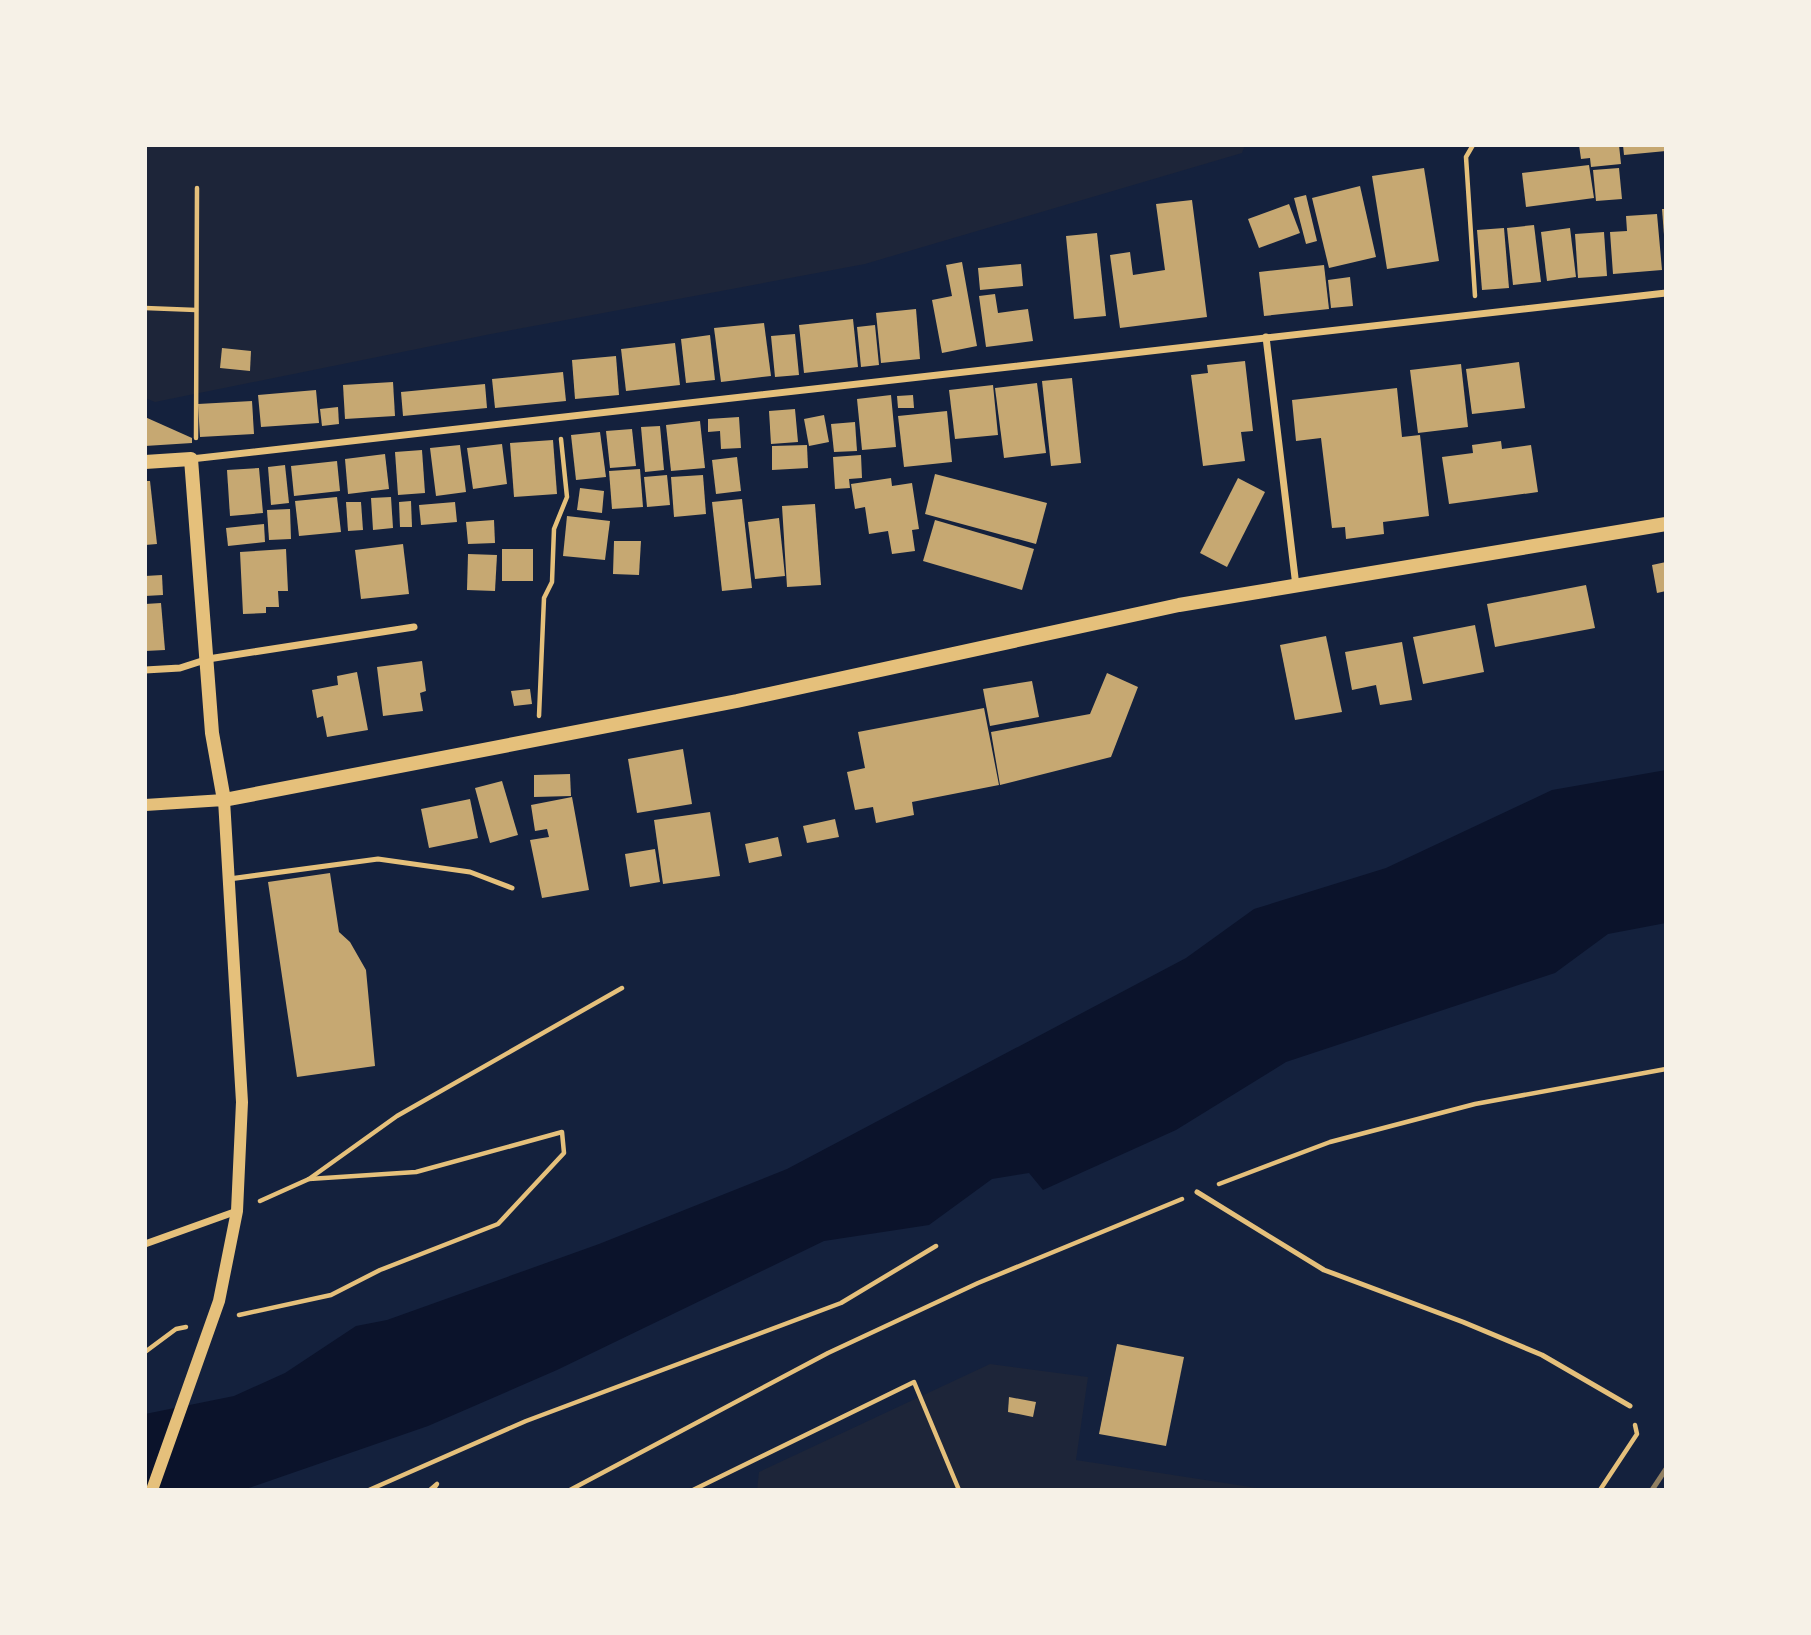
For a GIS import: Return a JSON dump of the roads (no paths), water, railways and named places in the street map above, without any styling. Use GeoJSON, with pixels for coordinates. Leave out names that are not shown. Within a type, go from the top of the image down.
{"type":"FeatureCollection","features":[{"type":"Feature","properties":{"kind":"main road"},"geometry":{"type":"LineString","coordinates":[[145,462],[191,459],[212,733],[225,800],[750,698],[1179,605],[1666,524]]}},
{"type":"Feature","properties":{"kind":"street"},"geometry":{"type":"LineString","coordinates":[[191,459],[1666,293]]}},
{"type":"Feature","properties":{"kind":"street"},"geometry":{"type":"LineString","coordinates":[[1266,337],[1296,586]]}},
{"type":"Feature","properties":{"kind":"street"},"geometry":{"type":"LineString","coordinates":[[145,670],[180,668],[208,659],[414,627]]}},
{"type":"Feature","properties":{"kind":"street"},"geometry":{"type":"LineString","coordinates":[[145,806],[225,800],[242,1102],[237,1211],[219,1301],[152,1490]]}},
{"type":"Feature","properties":{"kind":"street"},"geometry":{"type":"LineString","coordinates":[[145,1244],[237,1211]]}},
{"type":"Feature","properties":{"kind":"lane"},"geometry":{"type":"LineString","coordinates":[[229,879],[378,859],[470,872],[512,888]]}},
{"type":"Feature","properties":{"kind":"lane"},"geometry":{"type":"LineString","coordinates":[[1197,1192],[1324,1270],[1542,1355],[1630,1406]]}},
{"type":"Feature","properties":{"kind":"railway"},"geometry":{"type":"LineString","coordinates":[[1652,1490],[1666,1469]]}}]}
